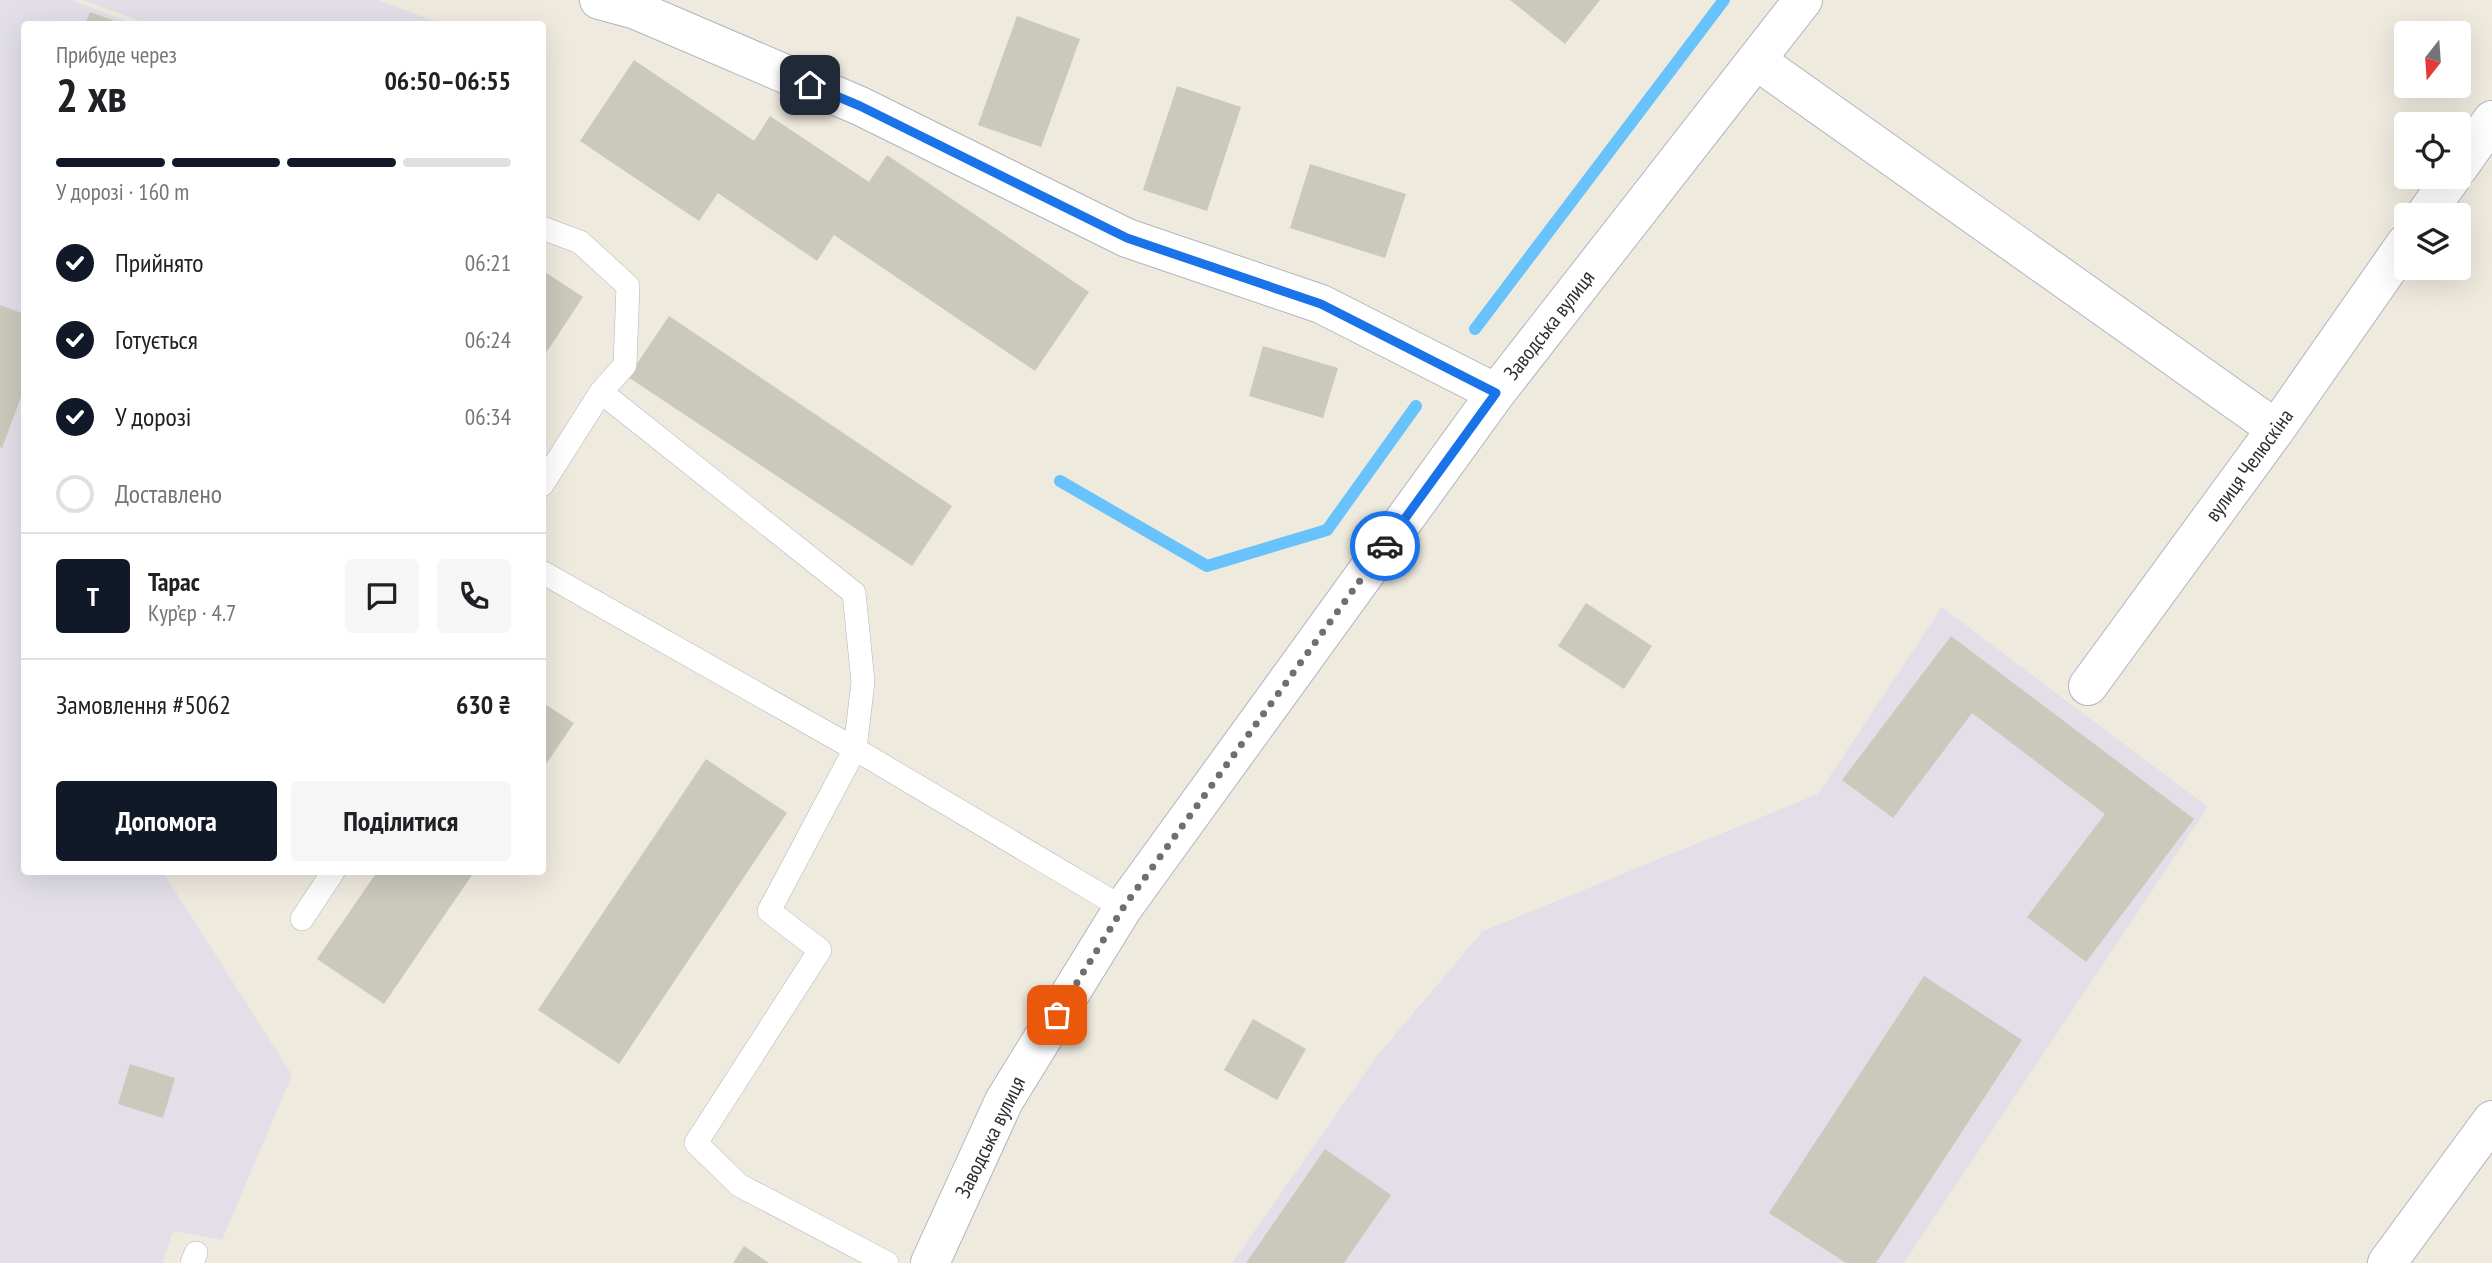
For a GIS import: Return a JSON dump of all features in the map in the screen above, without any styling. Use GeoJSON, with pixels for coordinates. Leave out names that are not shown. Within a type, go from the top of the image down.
{"type":"FeatureCollection","features":[{"type":"Feature","properties":{"kind":"street"},"geometry":{"type":"LineString","coordinates":[[599,0],[636,10],[860,106],[1127,238],[1321,304],[1496,393]]}},
{"type":"Feature","properties":{"kind":"street","name":"Заводська вулиця"},"geometry":{"type":"LineString","coordinates":[[930,1263],[1004,1101],[1123,908],[1496,393],[1803,0]]}},
{"type":"Feature","properties":{"kind":"street"},"geometry":{"type":"LineString","coordinates":[[1756,61],[2276,429]]}},
{"type":"Feature","properties":{"kind":"street"},"geometry":{"type":"LineString","coordinates":[[2471,150],[2492,120]]}},
{"type":"Feature","properties":{"kind":"street","name":"вулиця Челюскіна"},"geometry":{"type":"LineString","coordinates":[[2088,686],[2276,429],[2394,260]]}},
{"type":"Feature","properties":{"kind":"street"},"geometry":{"type":"LineString","coordinates":[[2387,1263],[2492,1119]]}},
{"type":"Feature","properties":{"kind":"lane"},"geometry":{"type":"LineString","coordinates":[[546,229],[580,242],[628,286],[625,365],[601,392],[546,479]]}},
{"type":"Feature","properties":{"kind":"lane"},"geometry":{"type":"LineString","coordinates":[[601,392],[853,593],[863,682],[855,749],[769,912],[820,950],[696,1143],[739,1185],[887,1263]]}},
{"type":"Feature","properties":{"kind":"lane"},"geometry":{"type":"LineString","coordinates":[[546,574],[855,749],[1123,908]]}},
{"type":"Feature","properties":{"kind":"lane"},"geometry":{"type":"LineString","coordinates":[[302,919],[331,875]]}},
{"type":"Feature","properties":{"kind":"shaded area"},"geometry":{"type":"Polygon","coordinates":[[[0,0],[71,0],[126,21],[21,21],[21,875],[165,875],[292,1075],[222,1240],[173,1231],[163,1263],[0,1263],[0,0]]]}},
{"type":"Feature","properties":{"kind":"shaded area"},"geometry":{"type":"Polygon","coordinates":[[[83,0],[378,0],[434,21],[140,21],[83,0]]]}},
{"type":"Feature","properties":{"kind":"shaded area"},"geometry":{"type":"Polygon","coordinates":[[[1942,607],[2208,807],[1904,1263],[1232,1263],[1377,1056],[1483,931],[1818,794],[1942,607]]]}},
{"type":"Feature","properties":{"kind":"building"},"geometry":{"type":"Polygon","coordinates":[[[1510,0],[1600,0],[1565,44],[1510,0]]]}},
{"type":"Feature","properties":{"kind":"building"},"geometry":{"type":"Polygon","coordinates":[[[90,12],[115,21],[86,21],[90,12]]]}},
{"type":"Feature","properties":{"kind":"building"},"geometry":{"type":"Polygon","coordinates":[[[1017,16],[1080,39],[1041,147],[978,125],[1017,16]]]}},
{"type":"Feature","properties":{"kind":"building"},"geometry":{"type":"Polygon","coordinates":[[[634,60],[754,141],[770,116],[869,182],[887,155],[1089,292],[1035,371],[834,235],[817,261],[718,193],[699,221],[580,141],[634,60]]]}},
{"type":"Feature","properties":{"kind":"building"},"geometry":{"type":"Polygon","coordinates":[[[1177,86],[1241,107],[1207,211],[1143,190],[1177,86]]]}},
{"type":"Feature","properties":{"kind":"building"},"geometry":{"type":"Polygon","coordinates":[[[1310,164],[1406,194],[1385,258],[1290,228],[1310,164]]]}},
{"type":"Feature","properties":{"kind":"building"},"geometry":{"type":"Polygon","coordinates":[[[546,273],[583,297],[546,353],[546,273]]]}},
{"type":"Feature","properties":{"kind":"building"},"geometry":{"type":"Polygon","coordinates":[[[0,305],[21,313],[21,397],[2,448],[0,305]]]}},
{"type":"Feature","properties":{"kind":"building"},"geometry":{"type":"Polygon","coordinates":[[[669,316],[952,506],[912,566],[628,377],[669,316]]]}},
{"type":"Feature","properties":{"kind":"building"},"geometry":{"type":"Polygon","coordinates":[[[1263,346],[1338,368],[1323,418],[1249,396],[1263,346]]]}},
{"type":"Feature","properties":{"kind":"building"},"geometry":{"type":"Polygon","coordinates":[[[1586,603],[1652,646],[1624,689],[1558,646],[1586,603]]]}},
{"type":"Feature","properties":{"kind":"building"},"geometry":{"type":"Polygon","coordinates":[[[1951,636],[2194,819],[2086,962],[2027,917],[2105,814],[1972,713],[1893,818],[1842,780],[1951,636]]]}},
{"type":"Feature","properties":{"kind":"building"},"geometry":{"type":"Polygon","coordinates":[[[546,705],[574,723],[546,764],[546,705]]]}},
{"type":"Feature","properties":{"kind":"building"},"geometry":{"type":"Polygon","coordinates":[[[706,759],[787,813],[619,1064],[538,1010],[706,759]]]}},
{"type":"Feature","properties":{"kind":"building"},"geometry":{"type":"Polygon","coordinates":[[[375,875],[472,875],[384,1004],[317,959],[375,875]]]}},
{"type":"Feature","properties":{"kind":"building"},"geometry":{"type":"Polygon","coordinates":[[[1924,976],[2022,1040],[1876,1263],[1846,1263],[1769,1213],[1924,976]]]}},
{"type":"Feature","properties":{"kind":"building"},"geometry":{"type":"Polygon","coordinates":[[[1253,1019],[1306,1049],[1277,1100],[1224,1070],[1253,1019]]]}},
{"type":"Feature","properties":{"kind":"building"},"geometry":{"type":"Polygon","coordinates":[[[130,1064],[175,1078],[163,1118],[118,1104],[130,1064]]]}},
{"type":"Feature","properties":{"kind":"building"},"geometry":{"type":"Polygon","coordinates":[[[1325,1149],[1391,1195],[1344,1263],[1246,1263],[1325,1149]]]}},
{"type":"Feature","properties":{"kind":"building"},"geometry":{"type":"Polygon","coordinates":[[[744,1246],[769,1263],[733,1263],[744,1246]]]}},
{"type":"Feature","properties":{"kind":"waterway"},"geometry":{"type":"LineString","coordinates":[[1475,329],[1724,0]]}},
{"type":"Feature","properties":{"kind":"waterway"},"geometry":{"type":"LineString","coordinates":[[1060,481],[1207,566],[1327,530],[1416,406]]}},
{"type":"Feature","properties":{"kind":"way so far"},"geometry":{"type":"LineString","coordinates":[[1057,1015],[1123,908],[1385,546]]}},
{"type":"Feature","properties":{"kind":"route"},"geometry":{"type":"LineString","coordinates":[[810,85],[860,106],[1127,238],[1321,304],[1496,393],[1385,546]]}}]}
